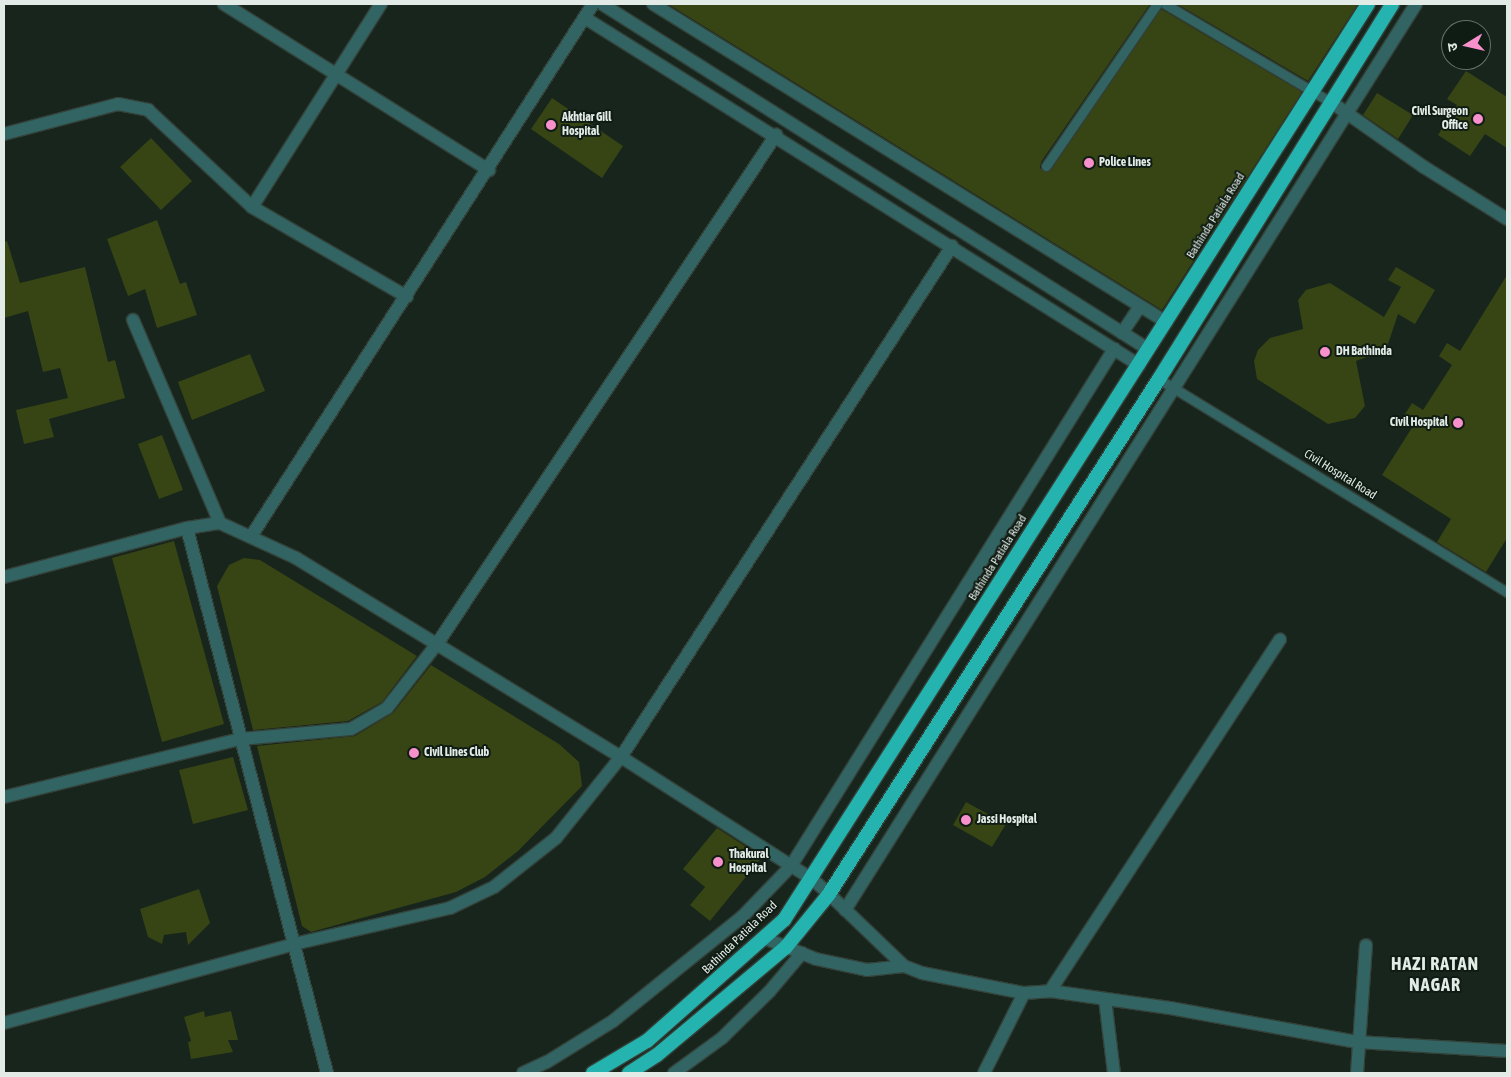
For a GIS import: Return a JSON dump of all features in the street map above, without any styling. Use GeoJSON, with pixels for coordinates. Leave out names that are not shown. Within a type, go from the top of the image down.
{"type":"FeatureCollection","features":[{"type":"Feature","properties":{"kind":"highway","name":"Bathinda Patiala Road"},"geometry":{"type":"LineString","coordinates":[[593,1073],[647,1042],[784,920],[812,880],[1368,4]]}},
{"type":"Feature","properties":{"kind":"highway"},"geometry":{"type":"LineString","coordinates":[[629,1073],[657,1054],[786,947],[829,894],[1159,379],[1392,4]]}},
{"type":"Feature","properties":{"kind":"street"},"geometry":{"type":"LineString","coordinates":[[224,4],[489,170]]}},
{"type":"Feature","properties":{"kind":"street"},"geometry":{"type":"LineString","coordinates":[[252,207],[381,4]]}},
{"type":"Feature","properties":{"kind":"street"},"geometry":{"type":"LineString","coordinates":[[252,535],[489,170],[593,4]]}},
{"type":"Feature","properties":{"kind":"street"},"geometry":{"type":"LineString","coordinates":[[602,4],[1148,349]]}},
{"type":"Feature","properties":{"kind":"street"},"geometry":{"type":"LineString","coordinates":[[654,4],[1166,322]]}},
{"type":"Feature","properties":{"kind":"street"},"geometry":{"type":"LineString","coordinates":[[844,910],[1416,4]]}},
{"type":"Feature","properties":{"kind":"street"},"geometry":{"type":"LineString","coordinates":[[585,18],[776,135],[1139,365]]}},
{"type":"Feature","properties":{"kind":"street"},"geometry":{"type":"LineString","coordinates":[[1331,102],[1424,167],[1507,219]]}},
{"type":"Feature","properties":{"kind":"street"},"geometry":{"type":"LineString","coordinates":[[4,134],[118,104],[148,110],[252,207],[407,297]]}},
{"type":"Feature","properties":{"kind":"street"},"geometry":{"type":"LineString","coordinates":[[4,797],[241,739],[352,729],[387,708],[437,644],[776,135]]}},
{"type":"Feature","properties":{"kind":"street"},"geometry":{"type":"LineString","coordinates":[[4,1023],[294,944],[450,908],[494,887],[556,838],[620,757],[952,246]]}},
{"type":"Feature","properties":{"kind":"street"},"geometry":{"type":"LineString","coordinates":[[1122,333],[1140,306]]}},
{"type":"Feature","properties":{"kind":"street"},"geometry":{"type":"LineString","coordinates":[[134,320],[220,523]]}},
{"type":"Feature","properties":{"kind":"street"},"geometry":{"type":"LineString","coordinates":[[523,1073],[547,1062],[613,1021],[742,917],[792,866],[1114,349]]}},
{"type":"Feature","properties":{"kind":"street"},"geometry":{"type":"LineString","coordinates":[[4,577],[187,528],[220,523],[252,535],[296,558],[620,757],[792,866],[829,894],[904,966],[922,973],[1024,993],[1050,991],[1105,999],[1357,1042],[1507,1051]]}},
{"type":"Feature","properties":{"kind":"street"},"geometry":{"type":"LineString","coordinates":[[187,528],[327,1073]]}},
{"type":"Feature","properties":{"kind":"street"},"geometry":{"type":"LineString","coordinates":[[1050,991],[1280,639]]}},
{"type":"Feature","properties":{"kind":"street"},"geometry":{"type":"LineString","coordinates":[[764,938],[802,953],[867,970],[904,966]]}},
{"type":"Feature","properties":{"kind":"street"},"geometry":{"type":"LineString","coordinates":[[1357,1073],[1357,1042],[1366,944]]}},
{"type":"Feature","properties":{"kind":"street"},"geometry":{"type":"LineString","coordinates":[[674,1073],[722,1038],[769,992],[802,953]]}},
{"type":"Feature","properties":{"kind":"street"},"geometry":{"type":"LineString","coordinates":[[984,1073],[1024,993]]}},
{"type":"Feature","properties":{"kind":"street"},"geometry":{"type":"LineString","coordinates":[[1105,999],[1114,1073]]}},
{"type":"Feature","properties":{"kind":"lane"},"geometry":{"type":"LineString","coordinates":[[1046,166],[1157,4]]}},
{"type":"Feature","properties":{"kind":"lane"},"geometry":{"type":"LineString","coordinates":[[1165,4],[1331,102]]}},
{"type":"Feature","properties":{"kind":"lane","name":"Civil Hospital Road"},"geometry":{"type":"LineString","coordinates":[[1159,379],[1507,592]]}},
{"type":"Feature","properties":{"kind":"building","name":"Police Lines"},"geometry":{"type":"Polygon","coordinates":[[[668,4],[1150,4],[1041,162],[1040,168],[1045,172],[1051,170],[1161,9],[1302,92],[1162,310],[668,4]]]}},
{"type":"Feature","properties":{"kind":"building"},"geometry":{"type":"Polygon","coordinates":[[[1177,4],[1358,4],[1308,81],[1177,4]]]}},
{"type":"Feature","properties":{"kind":"building","name":"Civil Surgeon Office"},"geometry":{"type":"Polygon","coordinates":[[[1466,71],[1507,97],[1507,148],[1485,134],[1470,156],[1438,135],[1457,105],[1447,99],[1466,71]]]}},
{"type":"Feature","properties":{"kind":"building"},"geometry":{"type":"Polygon","coordinates":[[[1377,93],[1413,115],[1398,139],[1363,115],[1377,93]]]}},
{"type":"Feature","properties":{"kind":"building"},"geometry":{"type":"Polygon","coordinates":[[[552,98],[623,146],[602,178],[531,129],[552,98]]]}},
{"type":"Feature","properties":{"kind":"building"},"geometry":{"type":"Polygon","coordinates":[[[151,138],[192,181],[161,210],[120,167],[151,138]]]}},
{"type":"Feature","properties":{"kind":"building"},"geometry":{"type":"Polygon","coordinates":[[[157,220],[180,284],[186,282],[197,315],[157,328],[145,289],[128,296],[107,239],[157,220]]]}},
{"type":"Feature","properties":{"kind":"building"},"geometry":{"type":"Polygon","coordinates":[[[7,241],[20,283],[85,267],[108,362],[115,360],[125,398],[49,419],[54,437],[24,444],[16,410],[68,398],[60,368],[43,372],[28,311],[4,318],[4,242],[7,241]]]}},
{"type":"Feature","properties":{"kind":"building"},"geometry":{"type":"Polygon","coordinates":[[[1396,267],[1435,290],[1415,324],[1398,314],[1386,350],[1356,361],[1365,406],[1355,418],[1328,424],[1257,379],[1254,361],[1258,350],[1270,338],[1303,329],[1298,300],[1306,290],[1330,283],[1384,317],[1401,287],[1388,280],[1396,267]]]}},
{"type":"Feature","properties":{"kind":"building","name":"Civil Hospital"},"geometry":{"type":"Polygon","coordinates":[[[1507,275],[1507,538],[1486,572],[1437,542],[1451,519],[1382,475],[1413,426],[1402,419],[1412,403],[1423,410],[1452,365],[1439,356],[1447,343],[1460,351],[1507,275]]]}},
{"type":"Feature","properties":{"kind":"building"},"geometry":{"type":"Polygon","coordinates":[[[250,354],[265,391],[192,420],[178,382],[250,354]]]}},
{"type":"Feature","properties":{"kind":"building"},"geometry":{"type":"Polygon","coordinates":[[[162,435],[183,490],[159,499],[138,444],[162,435]]]}},
{"type":"Feature","properties":{"kind":"building"},"geometry":{"type":"Polygon","coordinates":[[[174,541],[224,724],[162,742],[112,558],[174,541]]]}},
{"type":"Feature","properties":{"kind":"building"},"geometry":{"type":"Polygon","coordinates":[[[244,558],[260,560],[417,656],[382,702],[348,721],[253,730],[217,586],[229,565],[244,558]]]}},
{"type":"Feature","properties":{"kind":"building","name":"Civil Lines Club"},"geometry":{"type":"Polygon","coordinates":[[[431,665],[559,744],[579,762],[582,786],[518,851],[485,877],[456,892],[311,932],[302,926],[257,746],[355,736],[393,713],[431,665]]]}},
{"type":"Feature","properties":{"kind":"building"},"geometry":{"type":"Polygon","coordinates":[[[233,757],[248,810],[193,824],[179,770],[233,757]]]}},
{"type":"Feature","properties":{"kind":"building"},"geometry":{"type":"Polygon","coordinates":[[[966,802],[1006,824],[992,847],[953,825],[966,802]]]}},
{"type":"Feature","properties":{"kind":"building"},"geometry":{"type":"Polygon","coordinates":[[[717,828],[762,857],[710,921],[690,905],[705,887],[683,869],[717,828]]]}},
{"type":"Feature","properties":{"kind":"building"},"geometry":{"type":"Polygon","coordinates":[[[199,889],[210,923],[188,945],[186,932],[164,935],[162,944],[148,937],[140,909],[199,889]]]}},
{"type":"Feature","properties":{"kind":"building"},"geometry":{"type":"Polygon","coordinates":[[[204,1011],[205,1017],[231,1011],[238,1040],[228,1040],[233,1052],[191,1059],[188,1042],[191,1041],[184,1017],[204,1011]]]}},
{"type":"Feature","properties":{"kind":"place","name":"Civil Surgeon Office"},"geometry":{"type":"Point","coordinates":[1478,119]}},
{"type":"Feature","properties":{"kind":"place","name":"Akhtiar Gill Hospital"},"geometry":{"type":"Point","coordinates":[551,125]}},
{"type":"Feature","properties":{"kind":"place","name":"Police Lines"},"geometry":{"type":"Point","coordinates":[1089,163]}},
{"type":"Feature","properties":{"kind":"place","name":"DH Bathinda"},"geometry":{"type":"Point","coordinates":[1325,352]}},
{"type":"Feature","properties":{"kind":"place","name":"Civil Hospital"},"geometry":{"type":"Point","coordinates":[1458,423]}},
{"type":"Feature","properties":{"kind":"place","name":"Civil Lines Club"},"geometry":{"type":"Point","coordinates":[414,753]}},
{"type":"Feature","properties":{"kind":"place","name":"Jassi Hospital"},"geometry":{"type":"Point","coordinates":[966,820]}},
{"type":"Feature","properties":{"kind":"place","name":"Thakural Hospital"},"geometry":{"type":"Point","coordinates":[718,862]}},
{"type":"Feature","properties":{"kind":"district","name":"HAZI RATAN NAGAR"},"geometry":{"type":"Point","coordinates":[1435,975]}}]}
